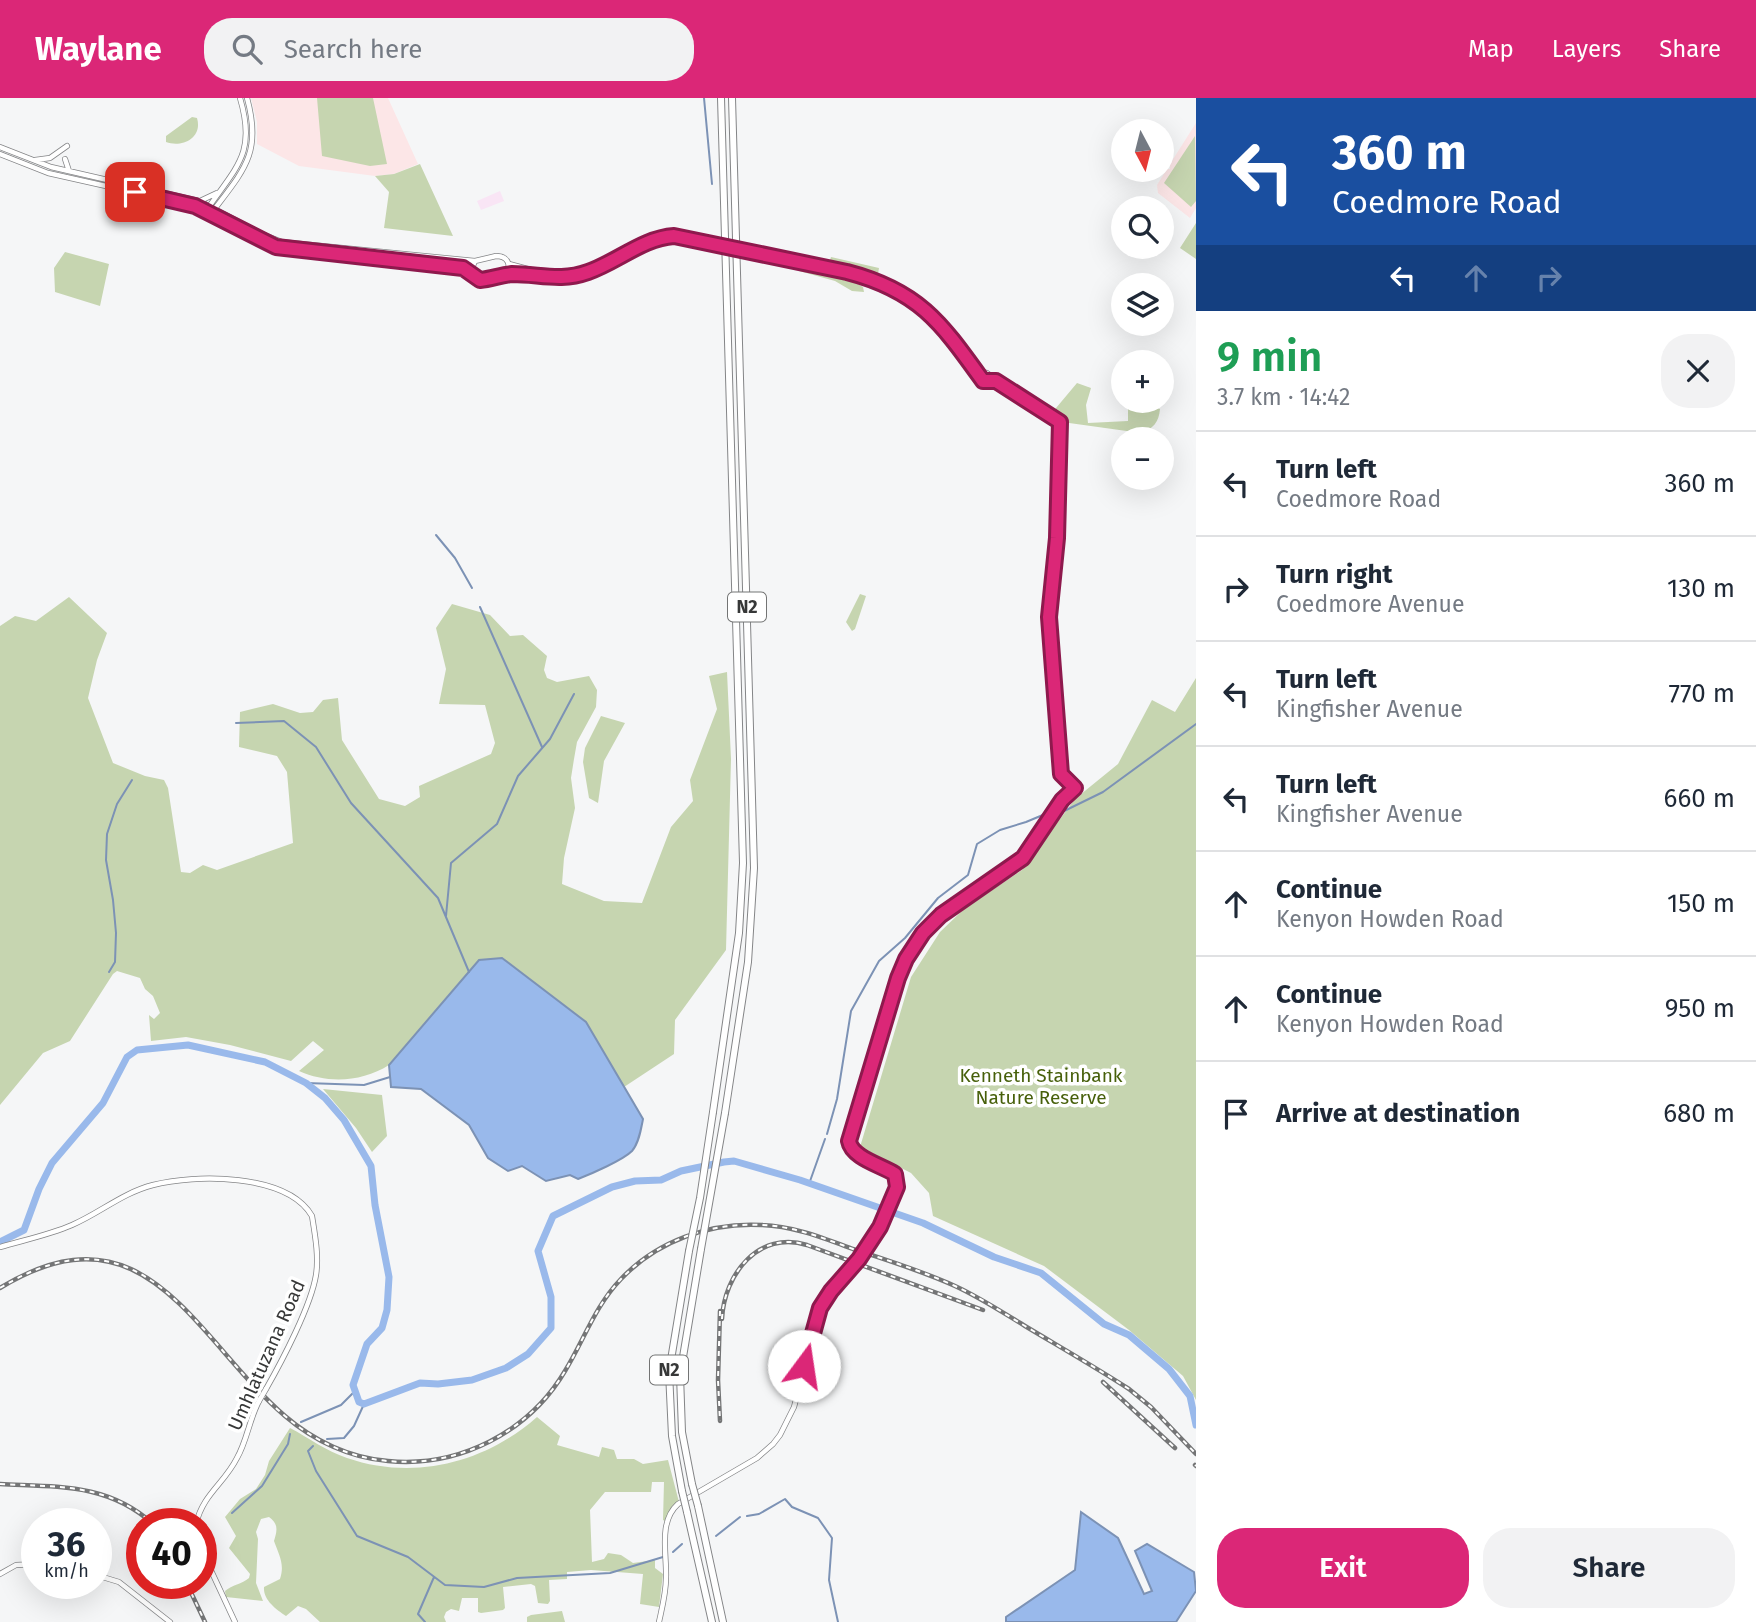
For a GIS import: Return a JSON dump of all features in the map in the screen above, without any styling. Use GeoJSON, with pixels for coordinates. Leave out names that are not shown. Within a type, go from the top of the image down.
{"type":"FeatureCollection","features":[{"type":"Feature","properties":{"kind":"highway","name":"N2"},"geometry":{"type":"LineString","coordinates":[[712,1622],[682,1491],[668,1394],[671,1350],[700,1198],[739,933],[743,863],[721,98]]}},
{"type":"Feature","properties":{"kind":"highway","name":"N2"},"geometry":{"type":"LineString","coordinates":[[723,1622],[682,1432],[680,1375],[748,962],[754,868],[732,98]]}},
{"type":"Feature","properties":{"kind":"street"},"geometry":{"type":"LineString","coordinates":[[210,210],[240,159],[247,141],[246,118],[240,98]]}},
{"type":"Feature","properties":{"kind":"street"},"geometry":{"type":"LineString","coordinates":[[210,210],[222,198],[248,158],[253,145],[254,124],[247,98]]}},
{"type":"Feature","properties":{"kind":"street"},"geometry":{"type":"LineString","coordinates":[[30,160],[50,158],[67,146]]}},
{"type":"Feature","properties":{"kind":"street"},"geometry":{"type":"LineString","coordinates":[[0,147],[30,160],[70,172],[199,201],[272,245],[475,261],[499,255],[509,264],[544,274],[569,277]]}},
{"type":"Feature","properties":{"kind":"street"},"geometry":{"type":"LineString","coordinates":[[0,154],[48,173],[226,214],[278,240],[400,262],[463,268],[480,280],[503,275],[569,277],[596,269],[661,237],[679,236],[861,275],[901,293],[931,313],[982,375],[1060,422],[1057,538],[1049,617],[1061,774],[1075,788],[1062,800],[1023,858],[941,915],[923,933],[906,959],[855,1115],[849,1146],[856,1153],[895,1174],[897,1187],[882,1221],[859,1259],[820,1308],[794,1407],[774,1444],[757,1458],[678,1504],[669,1514],[666,1526],[666,1581],[659,1622]]}},
{"type":"Feature","properties":{"kind":"street"},"geometry":{"type":"LineString","coordinates":[[65,159],[70,172]]}},
{"type":"Feature","properties":{"kind":"street"},"geometry":{"type":"LineString","coordinates":[[199,201],[218,193]]}},
{"type":"Feature","properties":{"kind":"street"},"geometry":{"type":"LineString","coordinates":[[222,198],[226,214]]}},
{"type":"Feature","properties":{"kind":"street"},"geometry":{"type":"LineString","coordinates":[[400,255],[400,262]]}},
{"type":"Feature","properties":{"kind":"street"},"geometry":{"type":"LineString","coordinates":[[471,273],[475,261]]}},
{"type":"Feature","properties":{"kind":"street"},"geometry":{"type":"LineString","coordinates":[[503,275],[509,269],[509,264]]}},
{"type":"Feature","properties":{"kind":"street","name":"Umhlatuzana Road"},"geometry":{"type":"LineString","coordinates":[[0,1247],[72,1225],[130,1193],[151,1185],[183,1180],[244,1181],[285,1193],[307,1209],[312,1216],[316,1242],[314,1284],[280,1364],[249,1421],[236,1461],[201,1508]]}},
{"type":"Feature","properties":{"kind":"street"},"geometry":{"type":"LineString","coordinates":[[0,1574],[21,1565]]}},
{"type":"Feature","properties":{"kind":"street"},"geometry":{"type":"LineString","coordinates":[[112,1580],[119,1582],[170,1622]]}},
{"type":"Feature","properties":{"kind":"street"},"geometry":{"type":"LineString","coordinates":[[217,1583],[235,1622]]}},
{"type":"Feature","properties":{"kind":"shaded area"},"geometry":{"type":"Polygon","coordinates":[[[251,98],[388,98],[418,164],[394,174],[375,176],[299,166],[257,144],[257,122],[251,98]]]}},
{"type":"Feature","properties":{"kind":"shaded area"},"geometry":{"type":"Polygon","coordinates":[[[1196,123],[1196,208],[1190,218],[1174,206],[1174,196],[1162,196],[1158,193],[1159,182],[1174,182],[1174,158],[1196,123]]]}},
{"type":"Feature","properties":{"kind":"shaded area"},"geometry":{"type":"Polygon","coordinates":[[[500,191],[504,201],[481,210],[477,201],[500,191]]]}},
{"type":"Feature","properties":{"kind":"green space"},"geometry":{"type":"Polygon","coordinates":[[[317,98],[373,98],[387,164],[370,166],[322,156],[317,98]]]}},
{"type":"Feature","properties":{"kind":"green space"},"geometry":{"type":"Polygon","coordinates":[[[192,117],[197,118],[198,125],[190,140],[178,144],[166,142],[166,136],[192,117]]]}},
{"type":"Feature","properties":{"kind":"green space"},"geometry":{"type":"Polygon","coordinates":[[[1195,136],[1196,201],[1191,207],[1164,183],[1174,182],[1174,168],[1195,136]]]}},
{"type":"Feature","properties":{"kind":"green space"},"geometry":{"type":"Polygon","coordinates":[[[420,164],[453,236],[384,228],[389,192],[375,176],[394,174],[420,164]]]}},
{"type":"Feature","properties":{"kind":"green space"},"geometry":{"type":"Polygon","coordinates":[[[1196,223],[1196,259],[1180,248],[1196,223]]]}},
{"type":"Feature","properties":{"kind":"green space"},"geometry":{"type":"Polygon","coordinates":[[[65,252],[109,264],[100,306],[55,292],[54,268],[65,252]]]}},
{"type":"Feature","properties":{"kind":"green space"},"geometry":{"type":"Polygon","coordinates":[[[831,257],[879,268],[878,274],[829,263],[831,257]]]}},
{"type":"Feature","properties":{"kind":"green space"},"geometry":{"type":"Polygon","coordinates":[[[798,266],[842,275],[863,287],[864,292],[852,291],[835,281],[799,271],[798,266]]]}},
{"type":"Feature","properties":{"kind":"green space"},"geometry":{"type":"Polygon","coordinates":[[[1077,383],[1091,388],[1086,405],[1088,423],[1128,421],[1128,413],[1159,413],[1152,427],[1111,429],[1062,422],[1051,414],[1077,383]]]}},
{"type":"Feature","properties":{"kind":"green space"},"geometry":{"type":"Polygon","coordinates":[[[860,594],[866,596],[852,631],[846,622],[860,594]]]}},
{"type":"Feature","properties":{"kind":"green space"},"geometry":{"type":"Polygon","coordinates":[[[69,597],[107,633],[88,698],[113,763],[145,776],[164,780],[168,788],[181,872],[190,873],[203,865],[217,870],[293,843],[287,772],[277,756],[239,747],[240,712],[273,704],[300,713],[313,712],[323,700],[338,698],[342,740],[379,799],[405,806],[420,797],[419,786],[491,754],[495,743],[485,705],[439,704],[446,669],[436,628],[452,604],[490,615],[510,636],[523,635],[547,656],[544,670],[547,678],[557,682],[589,676],[597,690],[596,707],[577,742],[571,778],[575,808],[564,858],[562,884],[604,901],[642,903],[671,827],[693,801],[690,780],[717,709],[709,676],[727,672],[731,759],[726,950],[675,1020],[674,1054],[624,1087],[586,1022],[502,958],[479,960],[389,1065],[356,1078],[322,1078],[299,1071],[324,1050],[313,1041],[291,1061],[186,1037],[151,1041],[149,1015],[154,1019],[160,1013],[153,996],[145,989],[140,978],[117,971],[70,1041],[43,1053],[0,1105],[0,626],[15,616],[36,621],[69,597]]]}},
{"type":"Feature","properties":{"kind":"green space","name":"Kenneth Stainbank Nature Reserve"},"geometry":{"type":"Polygon","coordinates":[[[1196,678],[1196,1400],[1183,1376],[1129,1330],[1044,1266],[933,1216],[929,1193],[911,1173],[860,1147],[911,977],[940,932],[964,909],[1022,870],[1075,799],[1118,764],[1152,700],[1175,712],[1196,678]]]}},
{"type":"Feature","properties":{"kind":"green space"},"geometry":{"type":"Polygon","coordinates":[[[601,716],[625,723],[604,761],[598,803],[589,798],[583,762],[585,748],[601,716]]]}},
{"type":"Feature","properties":{"kind":"green space"},"geometry":{"type":"Polygon","coordinates":[[[323,1089],[382,1095],[387,1136],[372,1152],[356,1128],[323,1089]]]}},
{"type":"Feature","properties":{"kind":"green space"},"geometry":{"type":"Polygon","coordinates":[[[537,1417],[560,1436],[557,1445],[599,1457],[602,1447],[614,1450],[617,1459],[634,1459],[643,1464],[668,1460],[679,1502],[673,1506],[665,1521],[664,1482],[652,1482],[651,1492],[605,1492],[590,1510],[592,1562],[604,1559],[608,1553],[621,1555],[633,1563],[655,1560],[655,1568],[663,1574],[659,1607],[640,1604],[643,1574],[591,1570],[567,1572],[567,1579],[549,1580],[548,1604],[538,1603],[535,1586],[531,1584],[503,1587],[503,1610],[481,1613],[478,1612],[478,1598],[462,1598],[459,1611],[451,1609],[446,1612],[446,1622],[320,1622],[306,1609],[298,1606],[286,1616],[271,1604],[264,1592],[264,1587],[280,1579],[282,1569],[274,1541],[276,1525],[269,1517],[261,1519],[256,1532],[256,1583],[263,1601],[226,1597],[225,1591],[249,1578],[250,1574],[229,1548],[236,1536],[225,1517],[240,1499],[256,1489],[265,1475],[269,1461],[290,1428],[347,1458],[372,1465],[423,1467],[472,1456],[495,1446],[537,1417]]]}},
{"type":"Feature","properties":{"kind":"green space"},"geometry":{"type":"Polygon","coordinates":[[[562,1611],[565,1622],[527,1622],[527,1617],[531,1615],[562,1611]]]}},
{"type":"Feature","properties":{"kind":"water"},"geometry":{"type":"Polygon","coordinates":[[[502,958],[586,1022],[643,1119],[638,1140],[628,1155],[578,1179],[570,1175],[546,1181],[522,1166],[508,1171],[488,1158],[469,1125],[421,1089],[391,1087],[389,1065],[479,960],[502,958]]]}},
{"type":"Feature","properties":{"kind":"water"},"geometry":{"type":"Polygon","coordinates":[[[1081,1512],[1118,1538],[1144,1594],[1152,1591],[1135,1551],[1147,1544],[1194,1572],[1196,1591],[1176,1622],[1006,1622],[1006,1617],[1075,1570],[1081,1512]]]}},
{"type":"Feature","properties":{"kind":"waterway"},"geometry":{"type":"LineString","coordinates":[[704,98],[712,184]]}},
{"type":"Feature","properties":{"kind":"waterway"},"geometry":{"type":"LineString","coordinates":[[436,535],[455,558],[472,588]]}},
{"type":"Feature","properties":{"kind":"waterway"},"geometry":{"type":"LineString","coordinates":[[480,607],[542,747]]}},
{"type":"Feature","properties":{"kind":"waterway"},"geometry":{"type":"LineString","coordinates":[[446,916],[451,863],[497,824],[518,776],[550,739],[574,694]]}},
{"type":"Feature","properties":{"kind":"waterway"},"geometry":{"type":"LineString","coordinates":[[236,723],[284,721],[316,747],[351,803],[438,898],[469,972]]}},
{"type":"Feature","properties":{"kind":"waterway"},"geometry":{"type":"LineString","coordinates":[[1056,815],[1103,792],[1196,724]]}},
{"type":"Feature","properties":{"kind":"waterway"},"geometry":{"type":"LineString","coordinates":[[109,972],[115,962],[116,933],[106,860],[107,834],[117,804],[132,780]]}},
{"type":"Feature","properties":{"kind":"waterway"},"geometry":{"type":"LineString","coordinates":[[827,1134],[837,1099],[851,1011],[879,961],[905,938],[938,898],[968,875],[977,844],[1000,830],[1050,812]]}},
{"type":"Feature","properties":{"kind":"waterway"},"geometry":{"type":"LineString","coordinates":[[0,1242],[24,1230],[52,1163],[103,1103],[127,1057],[137,1050],[188,1045],[265,1062],[306,1083],[325,1098],[344,1120],[371,1166],[375,1205],[389,1277],[387,1310],[382,1328],[367,1344],[353,1385],[359,1402],[364,1404],[420,1383],[472,1380],[506,1368],[528,1354],[551,1328],[551,1297],[538,1251],[553,1216],[612,1187],[635,1181],[661,1180],[681,1171],[734,1161],[800,1180],[923,1223],[994,1257],[1041,1273],[1104,1324],[1129,1335],[1169,1369],[1190,1396],[1196,1425]]}},
{"type":"Feature","properties":{"kind":"waterway"},"geometry":{"type":"LineString","coordinates":[[306,1083],[364,1085],[390,1077]]}},
{"type":"Feature","properties":{"kind":"waterway"},"geometry":{"type":"LineString","coordinates":[[809,1184],[825,1139]]}},
{"type":"Feature","properties":{"kind":"waterway"},"geometry":{"type":"LineString","coordinates":[[301,1422],[341,1405],[355,1391]]}},
{"type":"Feature","properties":{"kind":"waterway"},"geometry":{"type":"LineString","coordinates":[[327,1439],[344,1438],[354,1426],[364,1404]]}},
{"type":"Feature","properties":{"kind":"waterway"},"geometry":{"type":"LineString","coordinates":[[232,1513],[262,1486],[288,1444],[290,1434]]}},
{"type":"Feature","properties":{"kind":"waterway"},"geometry":{"type":"LineString","coordinates":[[313,1446],[308,1451],[316,1471],[357,1536],[408,1557],[445,1585],[484,1587],[517,1578],[610,1573],[663,1557]]}},
{"type":"Feature","properties":{"kind":"waterway"},"geometry":{"type":"LineString","coordinates":[[747,1516],[759,1514],[785,1499],[792,1507],[818,1518],[832,1538],[829,1580],[838,1622]]}},
{"type":"Feature","properties":{"kind":"waterway"},"geometry":{"type":"LineString","coordinates":[[716,1536],[740,1517]]}},
{"type":"Feature","properties":{"kind":"waterway"},"geometry":{"type":"LineString","coordinates":[[673,1552],[682,1544]]}},
{"type":"Feature","properties":{"kind":"waterway"},"geometry":{"type":"LineString","coordinates":[[425,1622],[418,1614],[434,1577]]}},
{"type":"Feature","properties":{"kind":"railway"},"geometry":{"type":"LineString","coordinates":[[0,1288],[50,1265],[93,1259],[130,1269],[163,1289],[285,1416],[308,1433],[333,1447],[360,1456],[415,1462],[466,1452],[490,1442],[532,1412],[550,1393],[565,1371],[612,1289],[651,1254],[668,1244],[704,1231],[742,1225],[774,1226],[808,1233],[904,1266],[973,1295],[1129,1389],[1151,1407],[1196,1454]]}},
{"type":"Feature","properties":{"kind":"railway"},"geometry":{"type":"LineString","coordinates":[[722,1319],[729,1286],[747,1260],[774,1244],[790,1242],[807,1245],[983,1310]]}},
{"type":"Feature","properties":{"kind":"railway"},"geometry":{"type":"LineString","coordinates":[[720,1311],[720,1421]]}},
{"type":"Feature","properties":{"kind":"railway"},"geometry":{"type":"LineString","coordinates":[[1103,1382],[1175,1448]]}},
{"type":"Feature","properties":{"kind":"railway"},"geometry":{"type":"LineString","coordinates":[[0,1484],[81,1490],[100,1494],[131,1508]]}},
{"type":"Feature","properties":{"kind":"railway"},"geometry":{"type":"LineString","coordinates":[[194,1599],[205,1622]]}},
{"type":"Feature","properties":{"kind":"route"},"geometry":{"type":"LineString","coordinates":[[135,192],[195,206],[276,247],[463,268],[480,280],[513,274],[569,277],[596,269],[661,237],[674,236],[847,272],[888,286],[924,307],[975,367],[983,381],[996,381],[1060,422],[1057,538],[1049,617],[1061,774],[1075,788],[1062,800],[1023,858],[941,915],[923,933],[901,968],[849,1141],[849,1146],[856,1153],[895,1174],[898,1183],[879,1228],[866,1244],[859,1259],[820,1308],[804,1366]]}}]}
